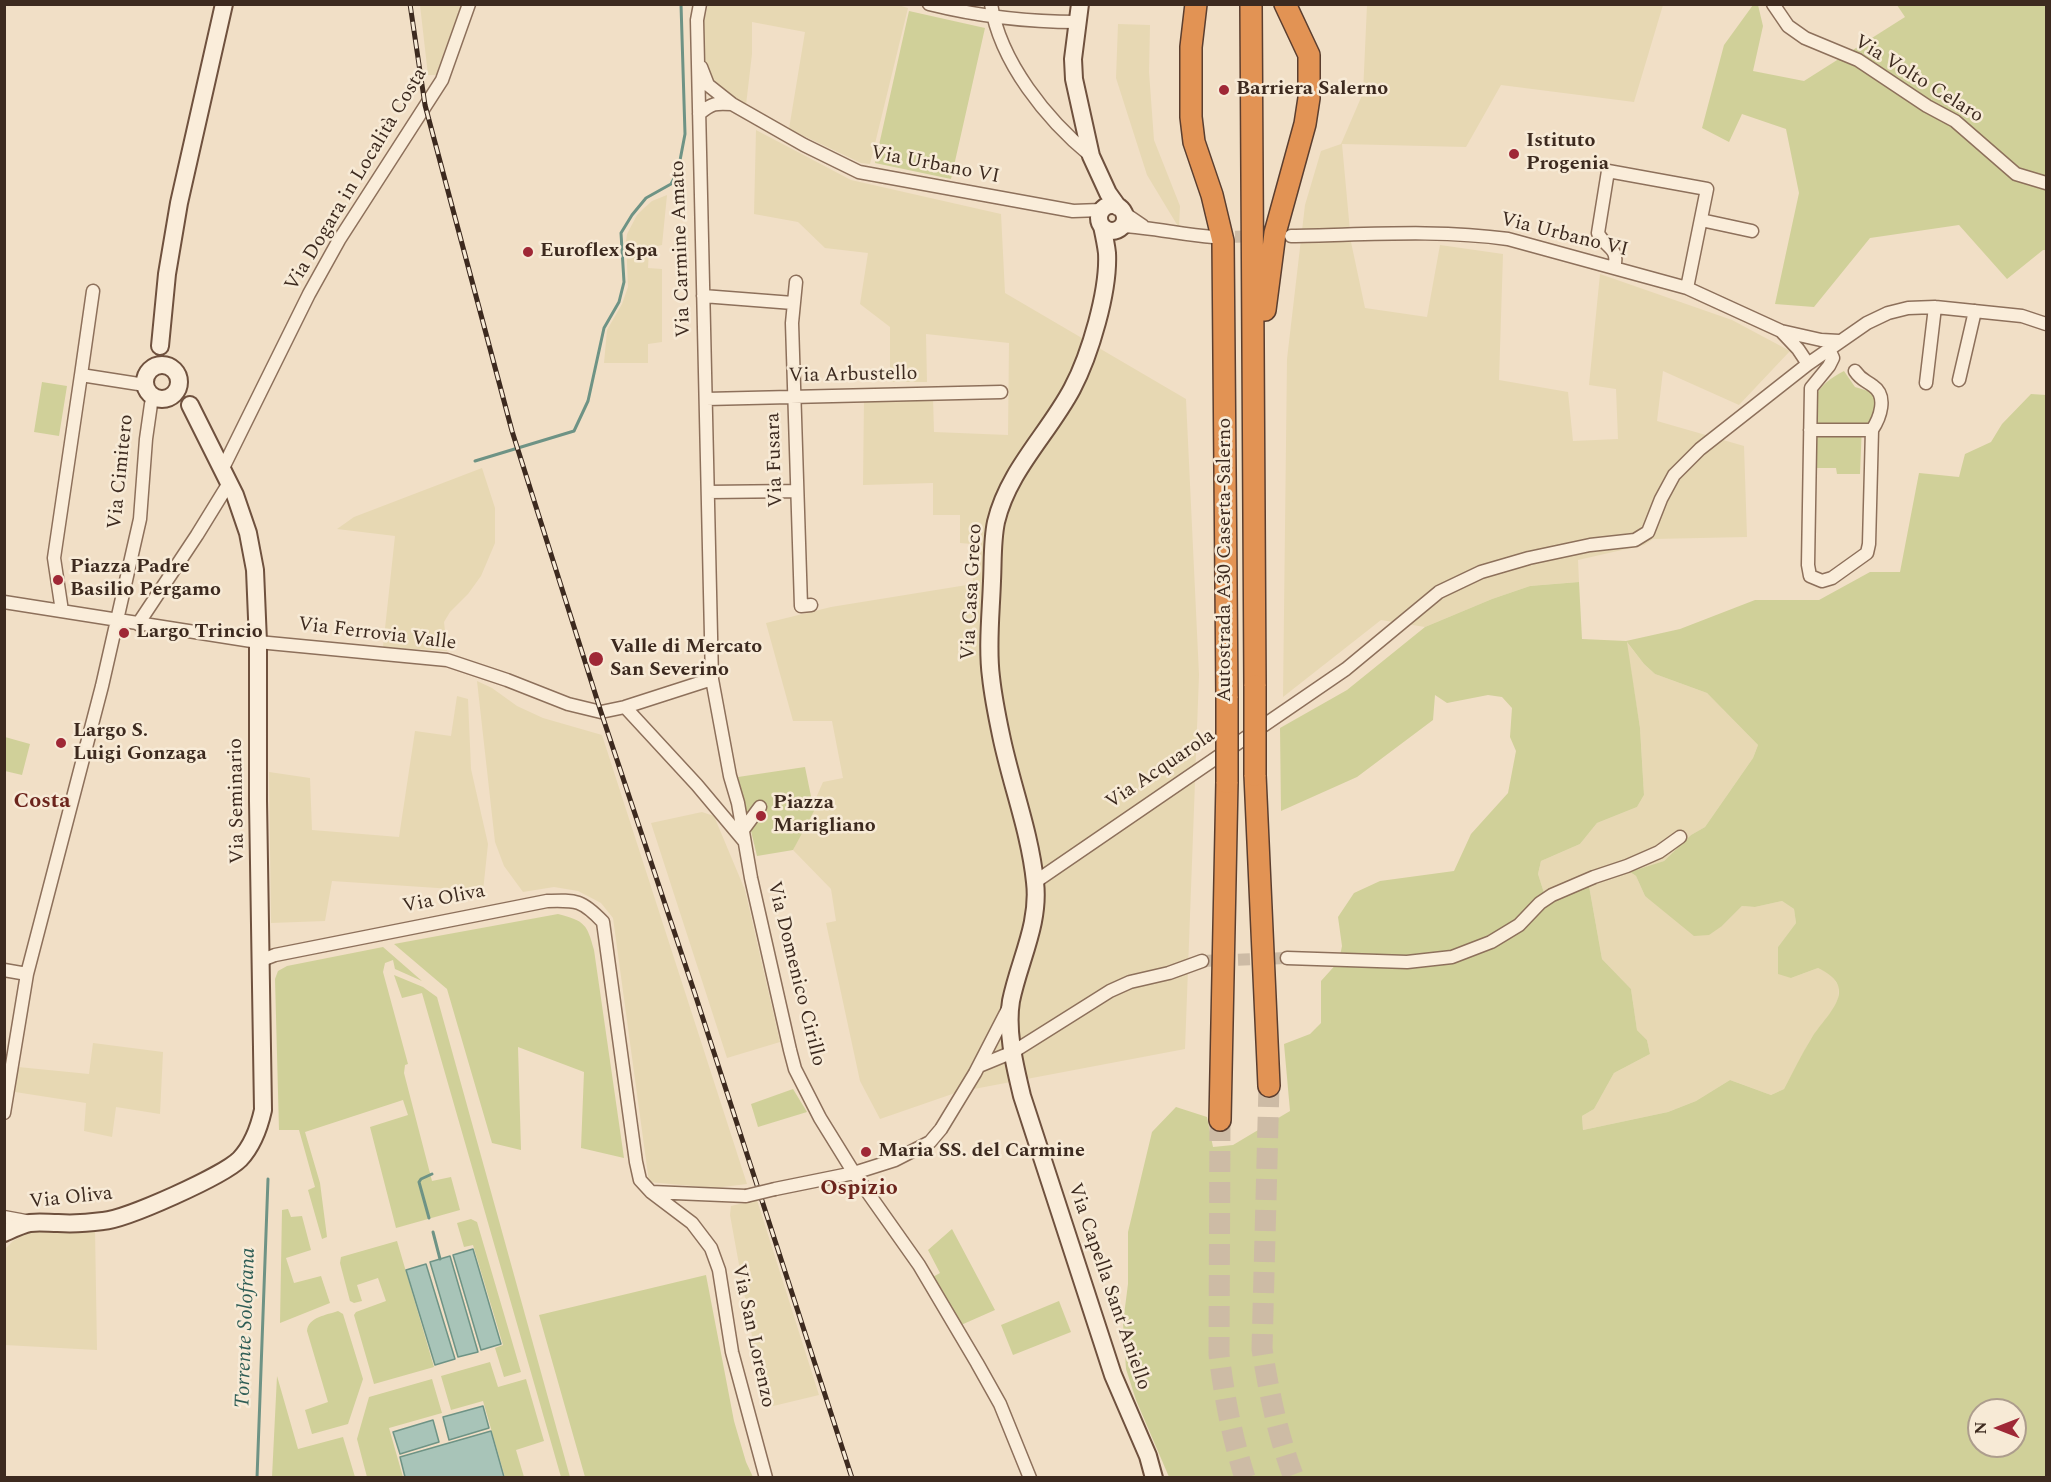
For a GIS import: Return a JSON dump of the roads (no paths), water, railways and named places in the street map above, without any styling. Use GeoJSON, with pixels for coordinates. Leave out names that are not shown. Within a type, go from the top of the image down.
{"type":"FeatureCollection","features":[{"type":"Feature","properties":{"kind":"highway","name":"Autostrada A30 Caserta-Salerno"},"geometry":{"type":"LineString","coordinates":[[1196,4],[1191,47],[1191,117],[1194,142],[1212,195],[1223,240],[1227,782],[1220,1120]]}},
{"type":"Feature","properties":{"kind":"highway","name":"Autostrada A30 Caserta-Salerno"},"geometry":{"type":"LineString","coordinates":[[1251,4],[1255,775],[1269,1086]]}},
{"type":"Feature","properties":{"kind":"highway"},"geometry":{"type":"LineString","coordinates":[[1254,442],[1271,257],[1309,98],[1309,55],[1285,4]]}},
{"type":"Feature","properties":{"kind":"main road"},"geometry":{"type":"LineString","coordinates":[[224,4],[179,203],[167,274],[160,346],[161,367],[176,373],[235,495],[248,533],[255,570],[258,642]]}},
{"type":"Feature","properties":{"kind":"main road","name":"Via Casa Greco"},"geometry":{"type":"LineString","coordinates":[[1035,882],[1026,831],[1002,738],[990,675],[995,524],[1003,498],[1029,452],[1072,389],[1086,357],[1098,320],[1111,215],[1091,156],[1074,79],[1072,59],[1080,4]]}},
{"type":"Feature","properties":{"kind":"main road","name":"Via Cimitero"},"geometry":{"type":"LineString","coordinates":[[161,367],[147,375],[156,393],[176,391],[178,381]]}},
{"type":"Feature","properties":{"kind":"main road"},"geometry":{"type":"LineString","coordinates":[[156,393],[190,405]]}},
{"type":"Feature","properties":{"kind":"main road","name":"Via Seminario"},"geometry":{"type":"LineString","coordinates":[[258,642],[258,801],[262,960]]}},
{"type":"Feature","properties":{"kind":"main road"},"geometry":{"type":"LineString","coordinates":[[1011,1003],[1032,929],[1036,902],[1035,882]]}},
{"type":"Feature","properties":{"kind":"main road","name":"Via Oliva"},"geometry":{"type":"LineString","coordinates":[[4,1233],[32,1223],[80,1224],[107,1221],[191,1187],[239,1160],[259,1128],[263,1110],[262,960]]}},
{"type":"Feature","properties":{"kind":"main road","name":"Via Capella Sant'Aniello"},"geometry":{"type":"LineString","coordinates":[[1011,1003],[1013,1052],[1022,1096],[1113,1375],[1148,1456],[1154,1478]]}},
{"type":"Feature","properties":{"kind":"street","name":"Via Dogara in Località Costa"},"geometry":{"type":"LineString","coordinates":[[138,624],[197,536],[309,294],[339,240],[442,80],[469,4]]}},
{"type":"Feature","properties":{"kind":"street"},"geometry":{"type":"LineString","coordinates":[[700,4],[697,20],[698,59],[703,101],[710,105]]}},
{"type":"Feature","properties":{"kind":"street"},"geometry":{"type":"LineString","coordinates":[[929,4],[992,10],[1052,22],[1077,22]]}},
{"type":"Feature","properties":{"kind":"street","name":"Via Volto Celaro"},"geometry":{"type":"LineString","coordinates":[[1773,4],[1788,26],[1804,38],[1858,60],[1955,122],[2016,174],[2046,183]]}},
{"type":"Feature","properties":{"kind":"street"},"geometry":{"type":"LineString","coordinates":[[992,10],[999,37],[1042,108],[1070,139],[1091,156]]}},
{"type":"Feature","properties":{"kind":"street","name":"Via Urbano VI"},"geometry":{"type":"LineString","coordinates":[[703,89],[804,145],[859,172],[1073,212],[1111,215]]}},
{"type":"Feature","properties":{"kind":"street","name":"Via Carmine Amato"},"geometry":{"type":"LineString","coordinates":[[703,89],[699,114],[708,492]]}},
{"type":"Feature","properties":{"kind":"street"},"geometry":{"type":"LineString","coordinates":[[699,114],[710,105],[732,104]]}},
{"type":"Feature","properties":{"kind":"street"},"geometry":{"type":"LineString","coordinates":[[1614,268],[1615,253],[1598,233],[1608,171],[1707,189],[1687,288]]}},
{"type":"Feature","properties":{"kind":"street"},"geometry":{"type":"LineString","coordinates":[[1111,215],[1144,227],[1213,237]]}},
{"type":"Feature","properties":{"kind":"street"},"geometry":{"type":"LineString","coordinates":[[1701,220],[1752,231]]}},
{"type":"Feature","properties":{"kind":"street","name":"Via Urbano VI"},"geometry":{"type":"LineString","coordinates":[[1291,236],[1424,233],[1481,235],[1508,239],[1687,288],[1781,331],[1821,340],[1839,341]]}},
{"type":"Feature","properties":{"kind":"street","name":"Via Fusara"},"geometry":{"type":"LineString","coordinates":[[796,282],[793,303],[794,397],[801,606],[811,604]]}},
{"type":"Feature","properties":{"kind":"street"},"geometry":{"type":"LineString","coordinates":[[62,611],[54,558],[93,291]]}},
{"type":"Feature","properties":{"kind":"street"},"geometry":{"type":"LineString","coordinates":[[703,296],[793,303]]}},
{"type":"Feature","properties":{"kind":"street"},"geometry":{"type":"LineString","coordinates":[[1926,383],[1935,307]]}},
{"type":"Feature","properties":{"kind":"street"},"geometry":{"type":"LineString","coordinates":[[1808,364],[1839,341],[1888,313],[1908,308],[1935,307],[2022,316],[2046,324]]}},
{"type":"Feature","properties":{"kind":"street"},"geometry":{"type":"LineString","coordinates":[[1959,380],[1975,311]]}},
{"type":"Feature","properties":{"kind":"street","name":"Via Urbano VI"},"geometry":{"type":"LineString","coordinates":[[1781,331],[1808,364]]}},
{"type":"Feature","properties":{"kind":"street"},"geometry":{"type":"LineString","coordinates":[[1829,349],[1833,358],[1811,388],[1808,565],[1810,576],[1822,581],[1832,578],[1867,553],[1869,544],[1872,430],[1880,418],[1881,395],[1875,387],[1861,380],[1855,371]]}},
{"type":"Feature","properties":{"kind":"street","name":"Via Acquarola"},"geometry":{"type":"LineString","coordinates":[[1035,882],[1346,669],[1439,592],[1481,572],[1529,558],[1590,545],[1635,540],[1648,532],[1661,499],[1674,475],[1700,449],[1808,364]]}},
{"type":"Feature","properties":{"kind":"street"},"geometry":{"type":"LineString","coordinates":[[81,375],[156,393]]}},
{"type":"Feature","properties":{"kind":"street","name":"Via Arbustello"},"geometry":{"type":"LineString","coordinates":[[706,399],[1001,392]]}},
{"type":"Feature","properties":{"kind":"street","name":"Via Cimitero"},"geometry":{"type":"LineString","coordinates":[[4,1113],[27,974],[102,686],[140,519],[146,439],[151,404],[156,393]]}},
{"type":"Feature","properties":{"kind":"street"},"geometry":{"type":"LineString","coordinates":[[1810,430],[1872,430]]}},
{"type":"Feature","properties":{"kind":"street"},"geometry":{"type":"LineString","coordinates":[[708,492],[797,491]]}},
{"type":"Feature","properties":{"kind":"street","name":"Via Domenico Cirillo"},"geometry":{"type":"LineString","coordinates":[[708,492],[712,679],[751,878],[795,1069],[820,1118],[854,1173],[919,1265],[977,1362],[1000,1404],[1030,1478]]}},
{"type":"Feature","properties":{"kind":"street","name":"Via Ferrovia Valle"},"geometry":{"type":"LineString","coordinates":[[4,602],[258,642],[447,660],[581,708],[601,712],[625,707],[712,679]]}},
{"type":"Feature","properties":{"kind":"street"},"geometry":{"type":"LineString","coordinates":[[625,707],[744,836],[760,807]]}},
{"type":"Feature","properties":{"kind":"street"},"geometry":{"type":"LineString","coordinates":[[1287,958],[1407,962],[1452,957],[1491,942],[1519,925],[1540,903],[1552,895],[1659,852],[1680,837]]}},
{"type":"Feature","properties":{"kind":"street","name":"Via Oliva"},"geometry":{"type":"LineString","coordinates":[[262,960],[275,955],[547,901],[575,900],[591,910],[603,922],[636,1162],[640,1180],[651,1192]]}},
{"type":"Feature","properties":{"kind":"street"},"geometry":{"type":"LineString","coordinates":[[979,1066],[1013,1052],[1110,991],[1130,982],[1169,973],[1202,961]]}},
{"type":"Feature","properties":{"kind":"street"},"geometry":{"type":"LineString","coordinates":[[4,970],[27,974]]}},
{"type":"Feature","properties":{"kind":"street"},"geometry":{"type":"LineString","coordinates":[[651,1192],[746,1196],[854,1173],[895,1160],[930,1142],[941,1129],[979,1066],[1011,1003]]}},
{"type":"Feature","properties":{"kind":"street","name":"Via San Lorenzo"},"geometry":{"type":"LineString","coordinates":[[651,1192],[692,1223],[711,1248],[719,1270],[732,1352],[766,1478]]}},
{"type":"Feature","properties":{"kind":"street"},"geometry":{"type":"LineString","coordinates":[[4,1217],[32,1223]]}},
{"type":"Feature","properties":{"kind":"waterway","name":"Torrente Solofrana"},"geometry":{"type":"LineString","coordinates":[[475,461],[574,431],[588,401],[604,328],[619,302],[624,282],[621,233],[646,198],[671,184],[678,171],[685,134],[681,4]]}},
{"type":"Feature","properties":{"kind":"waterway"},"geometry":{"type":"LineString","coordinates":[[429,1218],[419,1182],[432,1174]]}},
{"type":"Feature","properties":{"kind":"waterway","name":"Torrente Solofrana"},"geometry":{"type":"LineString","coordinates":[[257,1478],[268,1179]]}},
{"type":"Feature","properties":{"kind":"waterway"},"geometry":{"type":"LineString","coordinates":[[433,1232],[440,1259]]}},
{"type":"Feature","properties":{"kind":"tunnel"},"geometry":{"type":"LineString","coordinates":[[1217,237],[1281,236]]}},
{"type":"Feature","properties":{"kind":"tunnel"},"geometry":{"type":"LineString","coordinates":[[1202,961],[1287,958]]}},
{"type":"Feature","properties":{"kind":"tunnel"},"geometry":{"type":"LineString","coordinates":[[1269,1086],[1262,1349],[1275,1414],[1294,1478]]}},
{"type":"Feature","properties":{"kind":"tunnel"},"geometry":{"type":"LineString","coordinates":[[1220,1120],[1219,1354],[1229,1416],[1245,1478]]}},
{"type":"Feature","properties":{"kind":"railway"},"geometry":{"type":"LineString","coordinates":[[410,4],[425,105],[512,431],[601,712],[852,1478]]}},
{"type":"Feature","properties":{"kind":"place","name":"Barriera Salerno"},"geometry":{"type":"Point","coordinates":[1224,90]}},
{"type":"Feature","properties":{"kind":"place","name":"Istituto Progenia"},"geometry":{"type":"Point","coordinates":[1514,154]}},
{"type":"Feature","properties":{"kind":"place","name":"Euroflex Spa"},"geometry":{"type":"Point","coordinates":[528,252]}},
{"type":"Feature","properties":{"kind":"place","name":"Piazza Padre Basilio Pergamo"},"geometry":{"type":"Point","coordinates":[58,580]}},
{"type":"Feature","properties":{"kind":"place","name":"Largo Trincio"},"geometry":{"type":"Point","coordinates":[124,633]}},
{"type":"Feature","properties":{"kind":"place","name":"Valle di Mercato San Severino"},"geometry":{"type":"Point","coordinates":[596,659]}},
{"type":"Feature","properties":{"kind":"place","name":"Largo S. Luigi Gonzaga"},"geometry":{"type":"Point","coordinates":[61,743]}},
{"type":"Feature","properties":{"kind":"place","name":"Piazza Marigliano"},"geometry":{"type":"Point","coordinates":[761,816]}},
{"type":"Feature","properties":{"kind":"place","name":"Maria SS. del Carmine"},"geometry":{"type":"Point","coordinates":[866,1152]}},
{"type":"Feature","properties":{"kind":"district","name":"Costa"},"geometry":{"type":"Point","coordinates":[42,803]}},
{"type":"Feature","properties":{"kind":"district","name":"Ospizio"},"geometry":{"type":"Point","coordinates":[859,1190]}}]}
